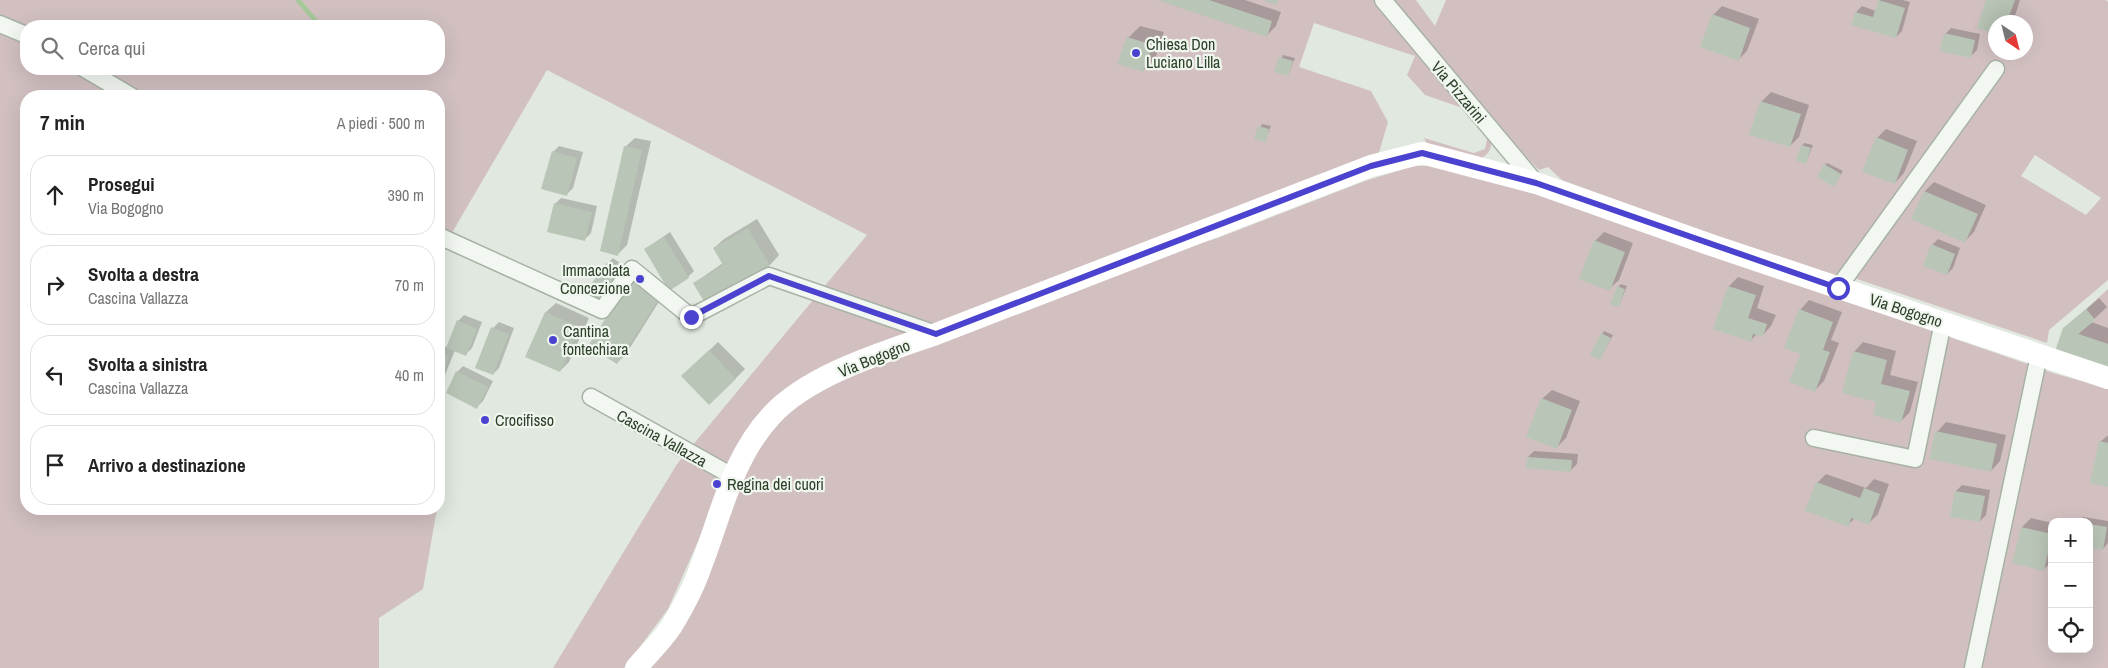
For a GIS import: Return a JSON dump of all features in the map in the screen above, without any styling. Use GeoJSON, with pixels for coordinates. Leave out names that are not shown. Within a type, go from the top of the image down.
{"type":"FeatureCollection","features":[{"type":"Feature","properties":{"kind":"main road","name":"Via Bogogno"},"geometry":{"type":"LineString","coordinates":[[636,668],[670,628],[696,577],[734,477],[754,436],[772,414],[811,384],[882,352],[936,334],[1371,166],[1422,153],[1536,183],[1838,288],[2108,378]]}},
{"type":"Feature","properties":{"kind":"street","name":"Via Pizzarini"},"geometry":{"type":"LineString","coordinates":[[1383,0],[1536,183]]}},
{"type":"Feature","properties":{"kind":"street"},"geometry":{"type":"LineString","coordinates":[[0,24],[20,32]]}},
{"type":"Feature","properties":{"kind":"street"},"geometry":{"type":"LineString","coordinates":[[1838,288],[1996,69]]}},
{"type":"Feature","properties":{"kind":"street"},"geometry":{"type":"LineString","coordinates":[[95,75],[120,90]]}},
{"type":"Feature","properties":{"kind":"street"},"geometry":{"type":"LineString","coordinates":[[445,239],[603,309],[632,269],[691,317],[769,276],[936,334]]}},
{"type":"Feature","properties":{"kind":"street"},"geometry":{"type":"LineString","coordinates":[[1814,438],[1915,459],[1943,322]]}},
{"type":"Feature","properties":{"kind":"street"},"geometry":{"type":"LineString","coordinates":[[1973,668],[2039,355]]}},
{"type":"Feature","properties":{"kind":"street","name":"Cascina Vallazza"},"geometry":{"type":"LineString","coordinates":[[591,397],[734,477]]}},
{"type":"Feature","properties":{"kind":"shaded area"},"geometry":{"type":"Polygon","coordinates":[[[0,0],[1377,0],[1471,111],[1425,95],[1407,75],[1415,56],[1314,23],[1299,67],[1371,91],[1388,122],[1378,156],[803,381],[715,503],[668,609],[624,668],[553,668],[677,464],[867,235],[547,70],[445,245],[445,90],[20,90],[20,515],[436,515],[423,589],[379,618],[379,668],[0,668],[0,0]]]}},
{"type":"Feature","properties":{"kind":"shaded area"},"geometry":{"type":"Polygon","coordinates":[[[1388,0],[1416,0],[1435,26],[1446,0],[2106,0],[2108,2],[2108,280],[2049,330],[2047,343],[1851,277],[1839,277],[1724,239],[1562,180],[1548,167],[1539,170],[1470,99],[1388,0]],[[2035,155],[2021,176],[2086,215],[2101,198],[2035,155]]]}},
{"type":"Feature","properties":{"kind":"shaded area"},"geometry":{"type":"Polygon","coordinates":[[[1488,135],[1491,147],[1482,158],[1427,144],[1424,138],[1474,153],[1485,149],[1488,135]]]}},
{"type":"Feature","properties":{"kind":"shaded area"},"geometry":{"type":"Polygon","coordinates":[[[1414,166],[1456,166],[2056,374],[2108,388],[2108,668],[647,668],[766,435],[787,412],[817,390],[1072,282],[1218,238],[1365,181],[1414,166]]]}},
{"type":"Feature","properties":{"kind":"shaded area"},"geometry":{"type":"Polygon","coordinates":[[[2108,289],[2108,344],[2078,334],[2095,320],[2086,309],[2108,289]]]}},
{"type":"Feature","properties":{"kind":"building"},"geometry":{"type":"Polygon","coordinates":[[[1157,0],[1209,0],[1272,21],[1267,37],[1157,0]]]}},
{"type":"Feature","properties":{"kind":"building"},"geometry":{"type":"Polygon","coordinates":[[[1263,0],[1278,0],[1277,5],[1263,0]]]}},
{"type":"Feature","properties":{"kind":"building"},"geometry":{"type":"Polygon","coordinates":[[[1878,0],[1905,8],[1896,38],[1851,25],[1855,12],[1873,17],[1878,0]]]}},
{"type":"Feature","properties":{"kind":"building"},"geometry":{"type":"Polygon","coordinates":[[[1986,0],[2015,0],[2010,15],[1988,15],[1988,31],[1977,28],[1986,0]]]}},
{"type":"Feature","properties":{"kind":"building"},"geometry":{"type":"Polygon","coordinates":[[[1712,14],[1750,28],[1739,61],[1700,47],[1712,14]]]}},
{"type":"Feature","properties":{"kind":"building"},"geometry":{"type":"Polygon","coordinates":[[[1944,33],[1975,40],[1971,58],[1940,51],[1944,33]]]}},
{"type":"Feature","properties":{"kind":"building","name":"Chiesa Don Luciano Lilla"},"geometry":{"type":"Polygon","coordinates":[[[1127,37],[1153,45],[1143,72],[1117,64],[1127,37]]]}},
{"type":"Feature","properties":{"kind":"building"},"geometry":{"type":"Polygon","coordinates":[[[1279,57],[1293,61],[1288,76],[1274,72],[1279,57]]]}},
{"type":"Feature","properties":{"kind":"building"},"geometry":{"type":"Polygon","coordinates":[[[1760,101],[1801,114],[1790,147],[1749,135],[1760,101]]]}},
{"type":"Feature","properties":{"kind":"building"},"geometry":{"type":"Polygon","coordinates":[[[1258,126],[1269,129],[1266,142],[1254,139],[1258,126]]]}},
{"type":"Feature","properties":{"kind":"building"},"geometry":{"type":"Polygon","coordinates":[[[1876,137],[1908,150],[1895,184],[1862,172],[1876,137]]]}},
{"type":"Feature","properties":{"kind":"building"},"geometry":{"type":"Polygon","coordinates":[[[1801,145],[1811,148],[1806,164],[1796,161],[1801,145]]]}},
{"type":"Feature","properties":{"kind":"building"},"geometry":{"type":"Polygon","coordinates":[[[624,146],[642,150],[618,256],[600,251],[624,146]]]}},
{"type":"Feature","properties":{"kind":"building"},"geometry":{"type":"Polygon","coordinates":[[[552,151],[577,158],[567,196],[541,189],[552,151]]]}},
{"type":"Feature","properties":{"kind":"building"},"geometry":{"type":"Polygon","coordinates":[[[1824,164],[1841,174],[1834,187],[1817,177],[1824,164]]]}},
{"type":"Feature","properties":{"kind":"building"},"geometry":{"type":"Polygon","coordinates":[[[1924,191],[1978,214],[1965,243],[1911,219],[1924,191]]]}},
{"type":"Feature","properties":{"kind":"building"},"geometry":{"type":"Polygon","coordinates":[[[554,203],[592,212],[585,241],[547,232],[554,203]]]}},
{"type":"Feature","properties":{"kind":"building"},"geometry":{"type":"Polygon","coordinates":[[[748,228],[770,266],[706,305],[693,283],[723,265],[713,248],[748,228]]]}},
{"type":"Feature","properties":{"kind":"building"},"geometry":{"type":"Polygon","coordinates":[[[664,237],[689,278],[669,291],[644,249],[664,237]]]}},
{"type":"Feature","properties":{"kind":"building"},"geometry":{"type":"Polygon","coordinates":[[[1594,240],[1625,252],[1610,291],[1579,279],[1594,240]]]}},
{"type":"Feature","properties":{"kind":"building"},"geometry":{"type":"Polygon","coordinates":[[[1931,244],[1955,254],[1947,275],[1923,266],[1931,244]]]}},
{"type":"Feature","properties":{"kind":"building"},"geometry":{"type":"Polygon","coordinates":[[[606,263],[618,272],[598,302],[585,293],[606,263]]]}},
{"type":"Feature","properties":{"kind":"building"},"geometry":{"type":"Polygon","coordinates":[[[630,280],[659,299],[617,364],[588,346],[630,280]]]}},
{"type":"Feature","properties":{"kind":"building"},"geometry":{"type":"Polygon","coordinates":[[[1617,286],[1625,289],[1619,307],[1610,305],[1617,286]]]}},
{"type":"Feature","properties":{"kind":"building"},"geometry":{"type":"Polygon","coordinates":[[[1728,286],[1756,295],[1748,318],[1767,324],[1763,337],[1753,334],[1751,342],[1713,329],[1728,286]]]}},
{"type":"Feature","properties":{"kind":"building"},"geometry":{"type":"Polygon","coordinates":[[[1799,309],[1833,322],[1823,350],[1830,352],[1815,392],[1789,382],[1800,354],[1784,348],[1799,309]]]}},
{"type":"Feature","properties":{"kind":"building"},"geometry":{"type":"Polygon","coordinates":[[[2086,309],[2095,320],[2078,334],[2108,344],[2108,373],[2054,354],[2063,328],[2086,309]]]}},
{"type":"Feature","properties":{"kind":"building"},"geometry":{"type":"Polygon","coordinates":[[[545,312],[580,327],[560,372],[525,357],[545,312]]]}},
{"type":"Feature","properties":{"kind":"building"},"geometry":{"type":"Polygon","coordinates":[[[457,320],[477,329],[466,356],[446,348],[457,320]]]}},
{"type":"Feature","properties":{"kind":"building"},"geometry":{"type":"Polygon","coordinates":[[[491,327],[509,334],[493,375],[475,368],[491,327]]]}},
{"type":"Feature","properties":{"kind":"building"},"geometry":{"type":"Polygon","coordinates":[[[1601,333],[1611,338],[1600,360],[1590,355],[1601,333]]]}},
{"type":"Feature","properties":{"kind":"building"},"geometry":{"type":"Polygon","coordinates":[[[709,350],[736,379],[709,405],[681,376],[709,350]]]}},
{"type":"Feature","properties":{"kind":"building"},"geometry":{"type":"Polygon","coordinates":[[[1853,351],[1887,360],[1881,384],[1910,391],[1901,423],[1873,415],[1876,402],[1842,393],[1853,351]]]}},
{"type":"Feature","properties":{"kind":"building"},"geometry":{"type":"Polygon","coordinates":[[[445,354],[449,356],[445,368],[445,354]]]}},
{"type":"Feature","properties":{"kind":"building"},"geometry":{"type":"Polygon","coordinates":[[[456,371],[488,387],[477,409],[446,393],[456,371]]]}},
{"type":"Feature","properties":{"kind":"building"},"geometry":{"type":"Polygon","coordinates":[[[1541,398],[1572,410],[1557,449],[1526,437],[1541,398]]]}},
{"type":"Feature","properties":{"kind":"building"},"geometry":{"type":"Polygon","coordinates":[[[1935,431],[1997,444],[1991,472],[1929,459],[1935,431]]]}},
{"type":"Feature","properties":{"kind":"building"},"geometry":{"type":"Polygon","coordinates":[[[2099,441],[2108,443],[2108,487],[2090,483],[2099,441]]]}},
{"type":"Feature","properties":{"kind":"building"},"geometry":{"type":"Polygon","coordinates":[[[1527,457],[1572,460],[1571,472],[1526,468],[1527,457]]]}},
{"type":"Feature","properties":{"kind":"building"},"geometry":{"type":"Polygon","coordinates":[[[1816,482],[1860,498],[1864,488],[1880,494],[1869,525],[1851,518],[1849,527],[1805,511],[1816,482]]]}},
{"type":"Feature","properties":{"kind":"building"},"geometry":{"type":"Polygon","coordinates":[[[1955,491],[1985,496],[1980,522],[1950,517],[1955,491]]]}},
{"type":"Feature","properties":{"kind":"building"},"geometry":{"type":"Polygon","coordinates":[[[2093,525],[2107,527],[2103,550],[2093,549],[2093,525]]]}},
{"type":"Feature","properties":{"kind":"building"},"geometry":{"type":"Polygon","coordinates":[[[2021,527],[2048,533],[2048,552],[2044,571],[2012,563],[2021,527]]]}},
{"type":"Feature","properties":{"kind":"waterway"},"geometry":{"type":"LineString","coordinates":[[298,0],[315,20]]}},
{"type":"Feature","properties":{"kind":"place","name":"Chiesa Don Luciano Lilla"},"geometry":{"type":"Point","coordinates":[1136,53]}},
{"type":"Feature","properties":{"kind":"place","name":"Immacolata Concezione"},"geometry":{"type":"Point","coordinates":[640,279]}},
{"type":"Feature","properties":{"kind":"place","name":"Cantina fontechiara"},"geometry":{"type":"Point","coordinates":[553,340]}},
{"type":"Feature","properties":{"kind":"place","name":"Crocifisso"},"geometry":{"type":"Point","coordinates":[485,420]}},
{"type":"Feature","properties":{"kind":"place","name":"Regina dei cuori"},"geometry":{"type":"Point","coordinates":[717,484]}},
{"type":"Feature","properties":{"kind":"route"},"geometry":{"type":"LineString","coordinates":[[691,317],[696,316],[764,277],[775,276],[936,334],[1371,166],[1422,153],[1536,183],[1838,288]]}}]}
